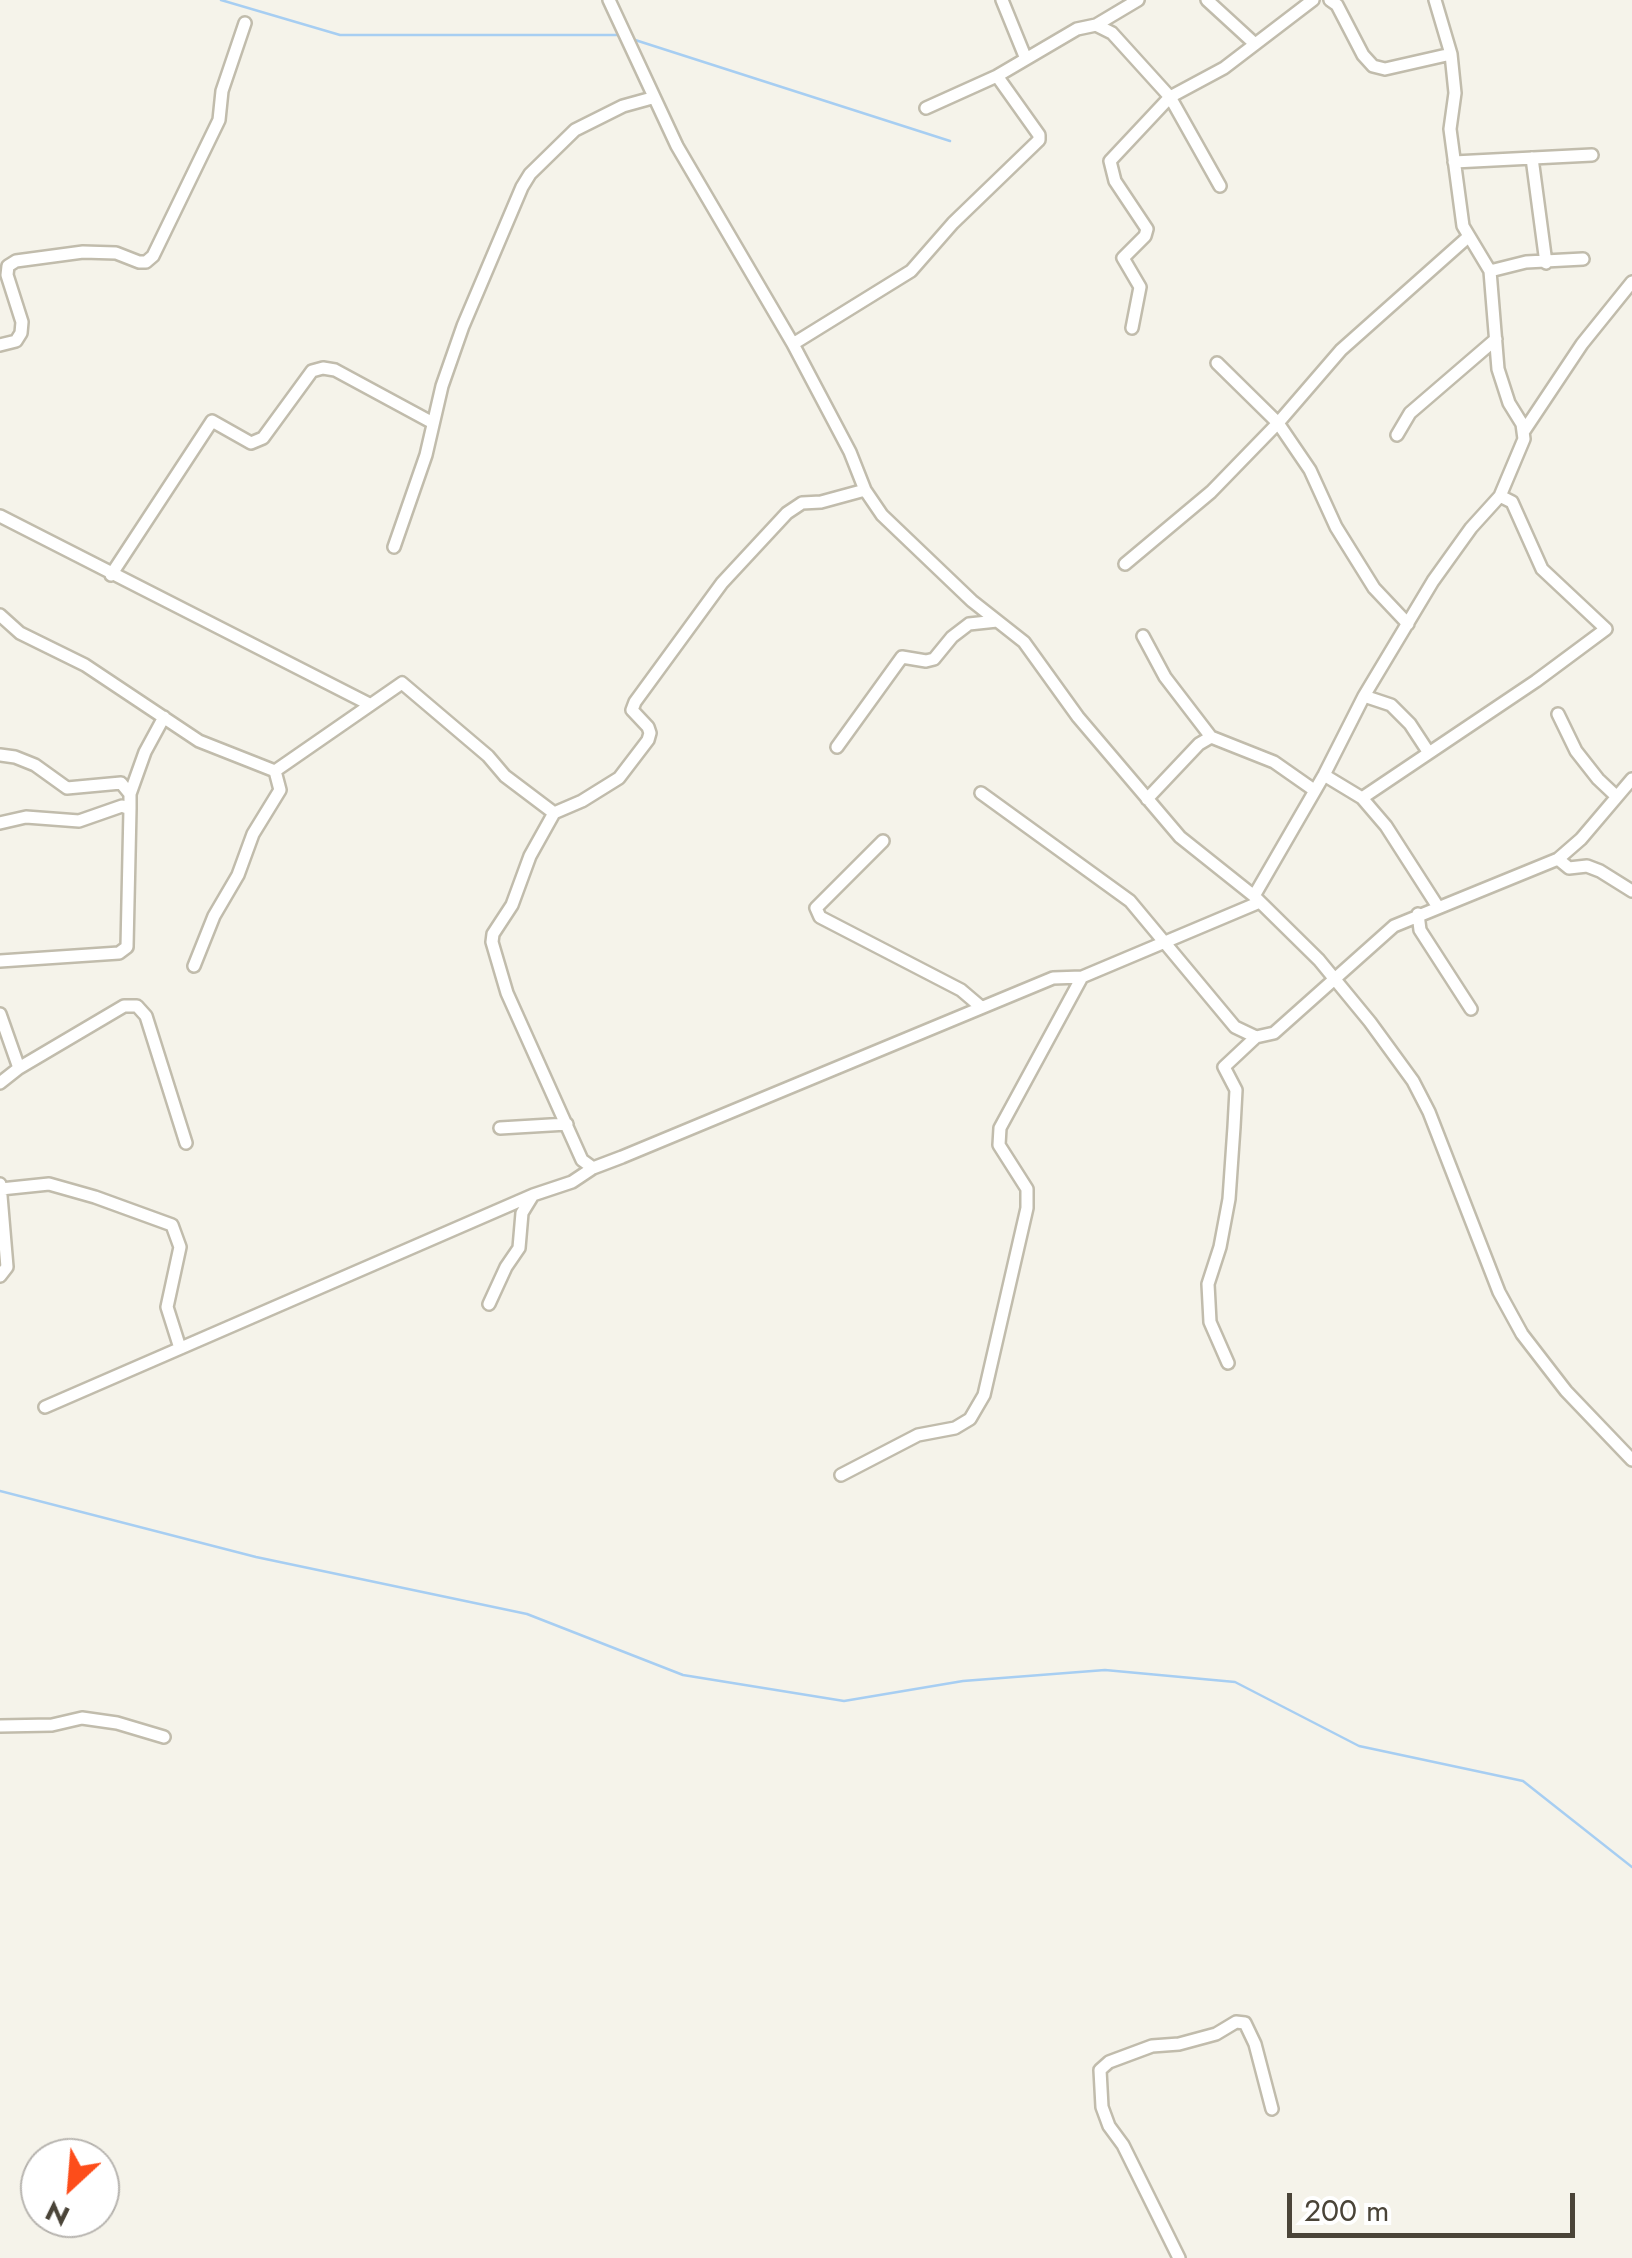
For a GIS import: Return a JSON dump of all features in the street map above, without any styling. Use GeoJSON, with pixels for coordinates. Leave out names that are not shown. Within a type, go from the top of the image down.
{"type":"FeatureCollection","features":[{"type":"Feature","properties":{"kind":"street"},"geometry":{"type":"LineString","coordinates":[[1002,0],[1026,58]]}},
{"type":"Feature","properties":{"kind":"street"},"geometry":{"type":"LineString","coordinates":[[926,108],[997,76],[1077,29],[1096,25],[1138,0]]}},
{"type":"Feature","properties":{"kind":"street"},"geometry":{"type":"LineString","coordinates":[[1208,0],[1255,44]]}},
{"type":"Feature","properties":{"kind":"street"},"geometry":{"type":"LineString","coordinates":[[1132,328],[1140,287],[1123,258],[1147,229],[1115,180],[1110,161],[1170,96],[1224,68],[1312,0]]}},
{"type":"Feature","properties":{"kind":"street"},"geometry":{"type":"LineString","coordinates":[[1330,0],[1337,4],[1363,55],[1373,66],[1385,70],[1452,54]]}},
{"type":"Feature","properties":{"kind":"street"},"geometry":{"type":"LineString","coordinates":[[45,1408],[572,1182],[593,1168],[1053,978],[1082,977],[1257,899],[1364,696],[1433,581],[1500,496],[1524,439],[1498,369],[1490,270],[1468,238],[1460,210],[1450,129],[1456,94],[1452,54],[1435,0]]}},
{"type":"Feature","properties":{"kind":"street"},"geometry":{"type":"LineString","coordinates":[[612,1],[652,98],[793,344],[850,452],[864,490],[882,514],[972,602],[1024,642],[1078,716],[1180,838],[1257,899],[1335,980],[1414,1081],[1444,1145],[1500,1292],[1522,1334],[1566,1391],[1632,1460]]}},
{"type":"Feature","properties":{"kind":"street"},"geometry":{"type":"LineString","coordinates":[[0,345],[16,341],[22,333],[7,275],[8,266],[16,261],[83,252],[116,253],[139,262],[153,256],[220,120],[222,91],[245,23]]}},
{"type":"Feature","properties":{"kind":"street"},"geometry":{"type":"LineString","coordinates":[[1096,25],[1112,32],[1170,96],[1220,186]]}},
{"type":"Feature","properties":{"kind":"street"},"geometry":{"type":"LineString","coordinates":[[793,344],[911,271],[952,224],[1039,140],[997,76]]}},
{"type":"Feature","properties":{"kind":"street"},"geometry":{"type":"LineString","coordinates":[[394,547],[463,326],[530,174],[576,130],[623,106],[652,98]]}},
{"type":"Feature","properties":{"kind":"street"},"geometry":{"type":"LineString","coordinates":[[1454,162],[1592,155]]}},
{"type":"Feature","properties":{"kind":"street"},"geometry":{"type":"LineString","coordinates":[[1532,158],[1546,263]]}},
{"type":"Feature","properties":{"kind":"street"},"geometry":{"type":"LineString","coordinates":[[1125,564],[1211,492],[1341,350],[1468,238]]}},
{"type":"Feature","properties":{"kind":"street"},"geometry":{"type":"LineString","coordinates":[[1490,270],[1526,262],[1583,259]]}},
{"type":"Feature","properties":{"kind":"street"},"geometry":{"type":"LineString","coordinates":[[1524,432],[1582,344],[1632,282]]}},
{"type":"Feature","properties":{"kind":"street"},"geometry":{"type":"LineString","coordinates":[[793,344],[856,303]]}},
{"type":"Feature","properties":{"kind":"street"},"geometry":{"type":"LineString","coordinates":[[1397,435],[1410,413],[1496,339]]}},
{"type":"Feature","properties":{"kind":"street"},"geometry":{"type":"LineString","coordinates":[[1216,363],[1278,423],[1310,470],[1336,526],[1374,588],[1408,624]]}},
{"type":"Feature","properties":{"kind":"street"},"geometry":{"type":"LineString","coordinates":[[111,575],[212,420],[251,443],[263,438],[312,371],[334,370],[433,423]]}},
{"type":"Feature","properties":{"kind":"street"},"geometry":{"type":"LineString","coordinates":[[593,1168],[582,1160],[507,993],[492,934],[512,905],[530,856],[554,812],[582,801],[619,778],[648,740],[648,727],[632,710],[634,702],[722,583],[787,513],[802,503],[864,490]]}},
{"type":"Feature","properties":{"kind":"street"},"geometry":{"type":"LineString","coordinates":[[1362,798],[1606,629],[1542,568],[1512,502],[1500,496]]}},
{"type":"Feature","properties":{"kind":"street"},"geometry":{"type":"LineString","coordinates":[[0,516],[369,704]]}},
{"type":"Feature","properties":{"kind":"street"},"geometry":{"type":"LineString","coordinates":[[0,615],[20,633],[85,665],[200,742],[275,771]]}},
{"type":"Feature","properties":{"kind":"street"},"geometry":{"type":"LineString","coordinates":[[837,747],[902,657],[926,661],[934,658],[969,624],[997,620]]}},
{"type":"Feature","properties":{"kind":"street"},"geometry":{"type":"LineString","coordinates":[[1142,636],[1165,677],[1212,737],[1274,762],[1314,790]]}},
{"type":"Feature","properties":{"kind":"street"},"geometry":{"type":"LineString","coordinates":[[275,771],[402,683],[488,756],[505,776],[554,812]]}},
{"type":"Feature","properties":{"kind":"street"},"geometry":{"type":"LineString","coordinates":[[1364,696],[1391,705],[1410,724],[1429,753]]}},
{"type":"Feature","properties":{"kind":"street"},"geometry":{"type":"LineString","coordinates":[[1558,714],[1576,751],[1616,796]]}},
{"type":"Feature","properties":{"kind":"street"},"geometry":{"type":"LineString","coordinates":[[0,961],[119,952],[127,948],[130,794],[140,762],[164,717]]}},
{"type":"Feature","properties":{"kind":"street"},"geometry":{"type":"LineString","coordinates":[[1147,799],[1199,744],[1212,737]]}},
{"type":"Feature","properties":{"kind":"street"},"geometry":{"type":"LineString","coordinates":[[0,756],[36,765],[68,788],[120,783],[130,794]]}},
{"type":"Feature","properties":{"kind":"street"},"geometry":{"type":"LineString","coordinates":[[194,966],[214,916],[238,876],[253,834],[280,790],[275,771]]}},
{"type":"Feature","properties":{"kind":"street"},"geometry":{"type":"LineString","coordinates":[[1324,776],[1362,798],[1386,826],[1438,907]]}},
{"type":"Feature","properties":{"kind":"street"},"geometry":{"type":"LineString","coordinates":[[1228,1363],[1210,1322],[1208,1284],[1229,1199],[1236,1090],[1224,1067],[1256,1037],[1274,1033],[1394,926],[1558,859],[1582,839],[1632,778]]}},
{"type":"Feature","properties":{"kind":"street"},"geometry":{"type":"LineString","coordinates":[[980,793],[1130,901],[1235,1027],[1256,1037]]}},
{"type":"Feature","properties":{"kind":"street"},"geometry":{"type":"LineString","coordinates":[[0,822],[26,816],[79,821],[122,806],[130,808]]}},
{"type":"Feature","properties":{"kind":"street"},"geometry":{"type":"LineString","coordinates":[[884,841],[816,908],[820,918],[961,990],[981,1008]]}},
{"type":"Feature","properties":{"kind":"street"},"geometry":{"type":"LineString","coordinates":[[1558,859],[1569,868],[1587,866],[1600,871],[1632,891]]}},
{"type":"Feature","properties":{"kind":"street"},"geometry":{"type":"LineString","coordinates":[[1418,914],[1420,930],[1471,1009]]}},
{"type":"Feature","properties":{"kind":"street"},"geometry":{"type":"LineString","coordinates":[[840,1475],[918,1435],[955,1428],[970,1419],[984,1395],[1027,1208],[1027,1189],[999,1144],[1000,1128],[1082,977]]}},
{"type":"Feature","properties":{"kind":"street"},"geometry":{"type":"LineString","coordinates":[[0,1083],[124,1006],[137,1006],[146,1016],[186,1143]]}},
{"type":"Feature","properties":{"kind":"street"},"geometry":{"type":"LineString","coordinates":[[0,1014],[19,1068]]}},
{"type":"Feature","properties":{"kind":"street"},"geometry":{"type":"LineString","coordinates":[[500,1128],[567,1124]]}},
{"type":"Feature","properties":{"kind":"street"},"geometry":{"type":"LineString","coordinates":[[0,1276],[7,1268],[1,1186],[49,1184],[172,1225],[180,1247],[167,1308],[180,1348]]}},
{"type":"Feature","properties":{"kind":"street"},"geometry":{"type":"LineString","coordinates":[[490,1304],[519,1248],[522,1213],[533,1196]]}},
{"type":"Feature","properties":{"kind":"street"},"geometry":{"type":"LineString","coordinates":[[0,1726],[52,1725],[82,1718],[116,1722],[164,1738]]}},
{"type":"Feature","properties":{"kind":"street"},"geometry":{"type":"LineString","coordinates":[[1179,2258],[1123,2145],[1109,2126],[1102,2107],[1100,2070],[1109,2062],[1152,2046],[1179,2044],[1245,2022],[1255,2044],[1272,2110]]}},
{"type":"Feature","properties":{"kind":"waterway"},"geometry":{"type":"LineString","coordinates":[[221,0],[340,35],[620,35]]}},
{"type":"Feature","properties":{"kind":"waterway"},"geometry":{"type":"LineString","coordinates":[[632,39],[950,141]]}},
{"type":"Feature","properties":{"kind":"waterway"},"geometry":{"type":"LineString","coordinates":[[0,1491],[256,1557],[527,1614],[683,1675],[844,1701],[963,1681],[1105,1670],[1235,1682],[1359,1746],[1523,1781],[1632,1867]]}}]}
